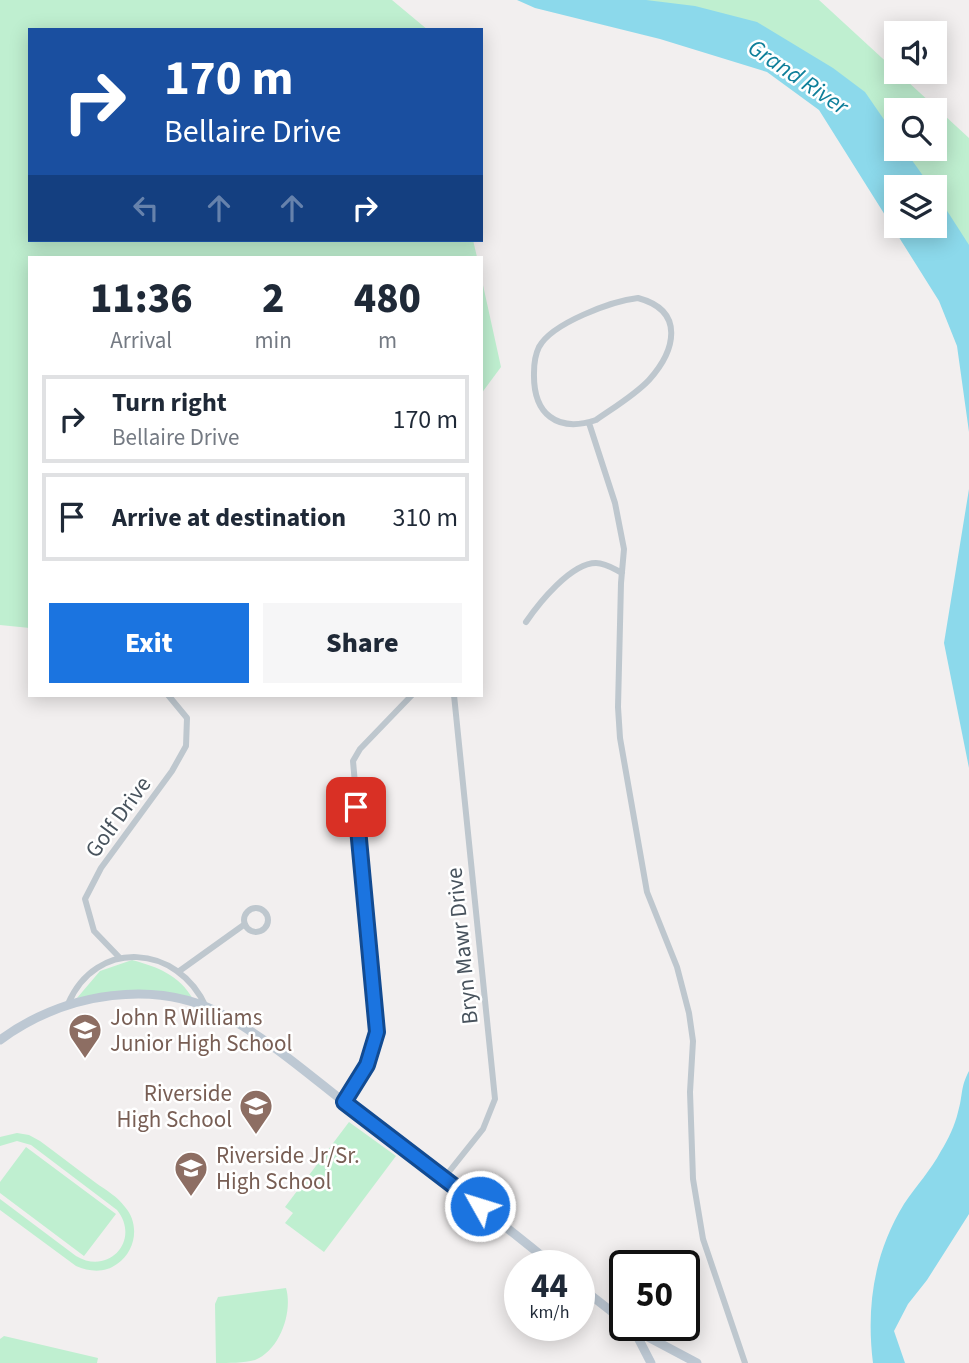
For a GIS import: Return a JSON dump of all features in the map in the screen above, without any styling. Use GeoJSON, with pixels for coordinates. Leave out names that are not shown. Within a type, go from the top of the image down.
{"type":"FeatureCollection","features":[{"type":"Feature","properties":{"kind":"main road"},"geometry":{"type":"LineString","coordinates":[[0,1040],[36,1017],[68,1004],[108,995],[164,996],[206,1007],[229,1017],[276,1049],[534,1250]]}},
{"type":"Feature","properties":{"kind":"main road"},"geometry":{"type":"LineString","coordinates":[[595,1299],[609,1310]]}},
{"type":"Feature","properties":{"kind":"main road"},"geometry":{"type":"LineString","coordinates":[[638,1341],[651,1363]]}},
{"type":"Feature","properties":{"kind":"main road"},"geometry":{"type":"LineString","coordinates":[[657,1341],[697,1363]]}},
{"type":"Feature","properties":{"kind":"street"},"geometry":{"type":"LineString","coordinates":[[638,298],[651,302],[666,316],[672,333],[662,362],[648,381],[589,423],[559,422],[547,415],[536,401],[534,369],[540,346],[556,329],[615,302],[638,298]]}},
{"type":"Feature","properties":{"kind":"street"},"geometry":{"type":"LineString","coordinates":[[589,423],[621,526],[624,549],[618,707],[620,738],[647,892],[677,967],[689,1013],[692,1041],[690,1091],[693,1179],[703,1239],[745,1363]]}},
{"type":"Feature","properties":{"kind":"street"},"geometry":{"type":"LineString","coordinates":[[526,622],[538,605],[581,567],[595,563],[605,564],[622,573]]}},
{"type":"Feature","properties":{"kind":"street","name":"Golf Drive"},"geometry":{"type":"LineString","coordinates":[[119,957],[94,931],[85,898],[101,868],[172,771],[186,746],[187,718],[169,697]]}},
{"type":"Feature","properties":{"kind":"street"},"geometry":{"type":"LineString","coordinates":[[344,1102],[367,1065],[377,1032],[353,761],[360,749],[410,697]]}},
{"type":"Feature","properties":{"kind":"street","name":"Bryn Mawr Drive"},"geometry":{"type":"LineString","coordinates":[[444,1178],[484,1129],[495,1099],[454,697]]}},
{"type":"Feature","properties":{"kind":"street"},"geometry":{"type":"LineString","coordinates":[[178,972],[244,924]]}},
{"type":"Feature","properties":{"kind":"street"},"geometry":{"type":"LineString","coordinates":[[68,1004],[75,988],[85,978],[119,957],[145,956],[178,972],[201,995],[206,1007]]}},
{"type":"Feature","properties":{"kind":"green space"},"geometry":{"type":"Polygon","coordinates":[[[0,0],[392,0],[426,28],[28,28],[28,242],[473,242],[477,256],[28,256],[28,628],[0,625],[0,0]]]}},
{"type":"Feature","properties":{"kind":"green space"},"geometry":{"type":"Polygon","coordinates":[[[594,0],[819,0],[884,60],[884,84],[910,84],[926,98],[884,98],[884,161],[947,161],[947,118],[969,138],[969,321],[938,238],[947,238],[947,175],[889,175],[819,81],[594,0]]]}},
{"type":"Feature","properties":{"kind":"green space"},"geometry":{"type":"Polygon","coordinates":[[[483,285],[501,367],[483,391],[483,285]]]}},
{"type":"Feature","properties":{"kind":"green space"},"geometry":{"type":"Polygon","coordinates":[[[132,960],[167,973],[181,984],[193,999],[134,990],[77,998],[100,971],[132,960]]]}},
{"type":"Feature","properties":{"kind":"green space"},"geometry":{"type":"Polygon","coordinates":[[[349,1122],[396,1156],[324,1252],[285,1223],[293,1213],[285,1207],[349,1122]]]}},
{"type":"Feature","properties":{"kind":"green space"},"geometry":{"type":"Polygon","coordinates":[[[17,1133],[40,1141],[112,1194],[125,1207],[133,1221],[134,1237],[128,1252],[117,1264],[97,1271],[76,1266],[0,1210],[0,1199],[76,1256],[88,1261],[110,1258],[118,1252],[123,1243],[123,1221],[117,1210],[31,1145],[17,1141],[0,1146],[0,1137],[17,1133]]]}},
{"type":"Feature","properties":{"kind":"green space"},"geometry":{"type":"Polygon","coordinates":[[[26,1147],[116,1214],[84,1256],[0,1193],[0,1182],[26,1147]]]}},
{"type":"Feature","properties":{"kind":"green space"},"geometry":{"type":"Polygon","coordinates":[[[286,1288],[286,1319],[271,1348],[255,1360],[216,1363],[215,1304],[218,1297],[286,1288]]]}},
{"type":"Feature","properties":{"kind":"green space"},"geometry":{"type":"Polygon","coordinates":[[[4,1336],[98,1358],[97,1363],[0,1363],[0,1339],[4,1336]]]}},
{"type":"Feature","properties":{"kind":"water","name":"Grand River"},"geometry":{"type":"Polygon","coordinates":[[[517,0],[646,0],[695,6],[757,22],[833,68],[865,92],[884,120],[884,161],[913,161],[922,175],[884,175],[884,213],[819,110],[767,72],[660,39],[535,8],[517,0]]]}},
{"type":"Feature","properties":{"kind":"water"},"geometry":{"type":"Polygon","coordinates":[[[947,211],[969,245],[969,432],[957,346],[939,301],[899,238],[947,238],[947,211]]]}},
{"type":"Feature","properties":{"kind":"water"},"geometry":{"type":"Polygon","coordinates":[[[969,489],[969,768],[944,643],[969,489]]]}},
{"type":"Feature","properties":{"kind":"water"},"geometry":{"type":"Polygon","coordinates":[[[969,1071],[969,1214],[927,1280],[908,1304],[894,1331],[905,1363],[873,1363],[872,1301],[879,1261],[904,1204],[933,1165],[949,1137],[969,1071]]]}},
{"type":"Feature","properties":{"kind":"place","name":"John R Williams Junior High School"},"geometry":{"type":"Point","coordinates":[85,1060]}},
{"type":"Feature","properties":{"kind":"place","name":"Riverside High School"},"geometry":{"type":"Point","coordinates":[256,1136]}},
{"type":"Feature","properties":{"kind":"place","name":"Riverside Jr/Sr. High School"},"geometry":{"type":"Point","coordinates":[191,1198]}},
{"type":"Feature","properties":{"kind":"route"},"geometry":{"type":"LineString","coordinates":[[356,807],[377,1032],[367,1065],[344,1102],[480,1206]]}}]}
